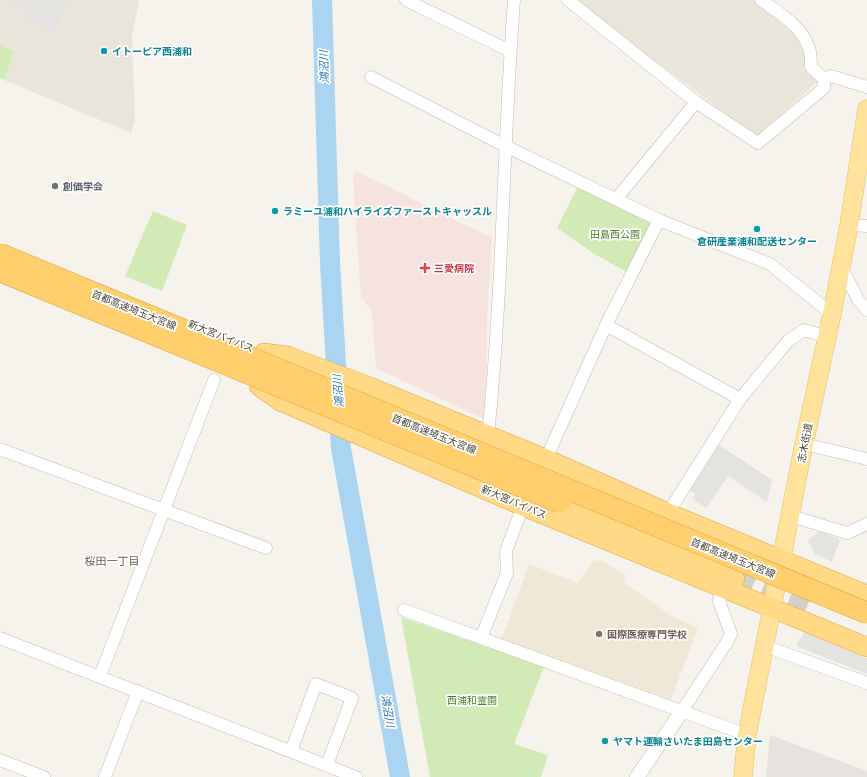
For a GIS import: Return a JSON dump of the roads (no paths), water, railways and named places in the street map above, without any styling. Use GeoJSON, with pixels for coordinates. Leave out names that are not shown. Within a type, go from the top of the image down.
{"type":"FeatureCollection","features":[{"type":"Feature","properties":{"kind":"highway","name":"新大宮バイパス"},"geometry":{"type":"LineString","coordinates":[[0,246],[264,353],[288,356],[313,372],[488,435],[668,513],[867,595]]}},
{"type":"Feature","properties":{"kind":"highway","name":"首都高速埼玉大宮線"},"geometry":{"type":"LineString","coordinates":[[0,254],[867,613]]}},
{"type":"Feature","properties":{"kind":"highway","name":"首都高速埼玉大宮線"},"geometry":{"type":"LineString","coordinates":[[0,271],[867,629]]}},
{"type":"Feature","properties":{"kind":"highway","name":"新大宮バイパス"},"geometry":{"type":"LineString","coordinates":[[0,280],[259,386],[280,401],[316,411],[728,583],[772,609],[867,647]]}},
{"type":"Feature","properties":{"kind":"highway","name":"新大宮バイパス"},"geometry":{"type":"LineString","coordinates":[[355,388],[742,557]]}},
{"type":"Feature","properties":{"kind":"highway","name":"新大宮バイパス"},"geometry":{"type":"LineString","coordinates":[[357,429],[523,506],[728,583]]}},
{"type":"Feature","properties":{"kind":"highway"},"geometry":{"type":"LineString","coordinates":[[815,586],[867,608]]}},
{"type":"Feature","properties":{"kind":"highway"},"geometry":{"type":"LineString","coordinates":[[808,610],[867,634]]}},
{"type":"Feature","properties":{"kind":"main road","name":"志木街道"},"geometry":{"type":"LineString","coordinates":[[742,777],[747,735],[849,225],[867,109]]}},
{"type":"Feature","properties":{"kind":"street"},"geometry":{"type":"LineString","coordinates":[[406,0],[510,52]]}},
{"type":"Feature","properties":{"kind":"street"},"geometry":{"type":"LineString","coordinates":[[488,435],[497,330],[505,146],[514,0]]}},
{"type":"Feature","properties":{"kind":"street"},"geometry":{"type":"LineString","coordinates":[[568,0],[696,102],[758,143],[824,88],[824,79],[811,67],[810,48],[802,34],[789,19],[761,0]]}},
{"type":"Feature","properties":{"kind":"street"},"geometry":{"type":"LineString","coordinates":[[824,79],[831,76],[867,87]]}},
{"type":"Feature","properties":{"kind":"street"},"geometry":{"type":"LineString","coordinates":[[371,77],[505,146],[617,198],[659,220],[770,264],[832,314]]}},
{"type":"Feature","properties":{"kind":"street"},"geometry":{"type":"LineString","coordinates":[[617,198],[696,102]]}},
{"type":"Feature","properties":{"kind":"street"},"geometry":{"type":"LineString","coordinates":[[546,459],[606,325],[659,220]]}},
{"type":"Feature","properties":{"kind":"street"},"geometry":{"type":"LineString","coordinates":[[849,225],[867,226]]}},
{"type":"Feature","properties":{"kind":"street"},"geometry":{"type":"LineString","coordinates":[[840,265],[859,301],[867,310]]}},
{"type":"Feature","properties":{"kind":"street"},"geometry":{"type":"LineString","coordinates":[[606,325],[740,399]]}},
{"type":"Feature","properties":{"kind":"street"},"geometry":{"type":"LineString","coordinates":[[668,513],[740,399],[788,341],[804,330],[827,337]]}},
{"type":"Feature","properties":{"kind":"street"},"geometry":{"type":"LineString","coordinates":[[100,676],[214,380]]}},
{"type":"Feature","properties":{"kind":"street"},"geometry":{"type":"LineString","coordinates":[[804,444],[867,460]]}},
{"type":"Feature","properties":{"kind":"street"},"geometry":{"type":"LineString","coordinates":[[0,449],[266,548]]}},
{"type":"Feature","properties":{"kind":"street"},"geometry":{"type":"LineString","coordinates":[[481,638],[507,573],[506,551],[523,506]]}},
{"type":"Feature","properties":{"kind":"street"},"geometry":{"type":"LineString","coordinates":[[791,516],[847,533],[867,524]]}},
{"type":"Feature","properties":{"kind":"street"},"geometry":{"type":"LineString","coordinates":[[637,777],[682,711],[731,634],[719,601],[728,583]]}},
{"type":"Feature","properties":{"kind":"street"},"geometry":{"type":"LineString","coordinates":[[404,610],[747,735]]}},
{"type":"Feature","properties":{"kind":"street"},"geometry":{"type":"LineString","coordinates":[[0,638],[356,777]]}},
{"type":"Feature","properties":{"kind":"street"},"geometry":{"type":"LineString","coordinates":[[765,646],[867,683]]}},
{"type":"Feature","properties":{"kind":"street"},"geometry":{"type":"LineString","coordinates":[[291,751],[316,684],[352,698],[327,765]]}},
{"type":"Feature","properties":{"kind":"street"},"geometry":{"type":"LineString","coordinates":[[105,777],[138,691]]}},
{"type":"Feature","properties":{"kind":"street"},"geometry":{"type":"LineString","coordinates":[[0,760],[44,777]]}},
{"type":"Feature","properties":{"kind":"waterway","name":"鴻沼川"},"geometry":{"type":"LineString","coordinates":[[322,0],[330,263],[341,448],[400,777]]}},
{"type":"Feature","properties":{"kind":"tunnel"},"geometry":{"type":"LineString","coordinates":[[735,579],[808,610]]}},
{"type":"Feature","properties":{"kind":"place","name":"イトーピア西浦和"},"geometry":{"type":"Point","coordinates":[104,51]}},
{"type":"Feature","properties":{"kind":"place","name":"創価学会"},"geometry":{"type":"Point","coordinates":[55,186]}},
{"type":"Feature","properties":{"kind":"place","name":"ラミーユ浦和ハイライズファーストキャッスル"},"geometry":{"type":"Point","coordinates":[275,211]}},
{"type":"Feature","properties":{"kind":"place","name":"倉研産業浦和配送センター"},"geometry":{"type":"Point","coordinates":[757,229]}},
{"type":"Feature","properties":{"kind":"place","name":"三愛病院"},"geometry":{"type":"Point","coordinates":[425,268]}},
{"type":"Feature","properties":{"kind":"place","name":"国際医療専門学校"},"geometry":{"type":"Point","coordinates":[599,634]}},
{"type":"Feature","properties":{"kind":"place","name":"ヤマト運輸さいたま田島センター"},"geometry":{"type":"Point","coordinates":[605,741]}},
{"type":"Feature","properties":{"kind":"district","name":"桜田一丁目"},"geometry":{"type":"Point","coordinates":[112,561]}},
{"type":"Feature","properties":{"kind":"park label","name":"田島西公園"},"geometry":{"type":"Point","coordinates":[615,234]}},
{"type":"Feature","properties":{"kind":"park label","name":"西浦和霊園"},"geometry":{"type":"Point","coordinates":[472,700]}}]}
